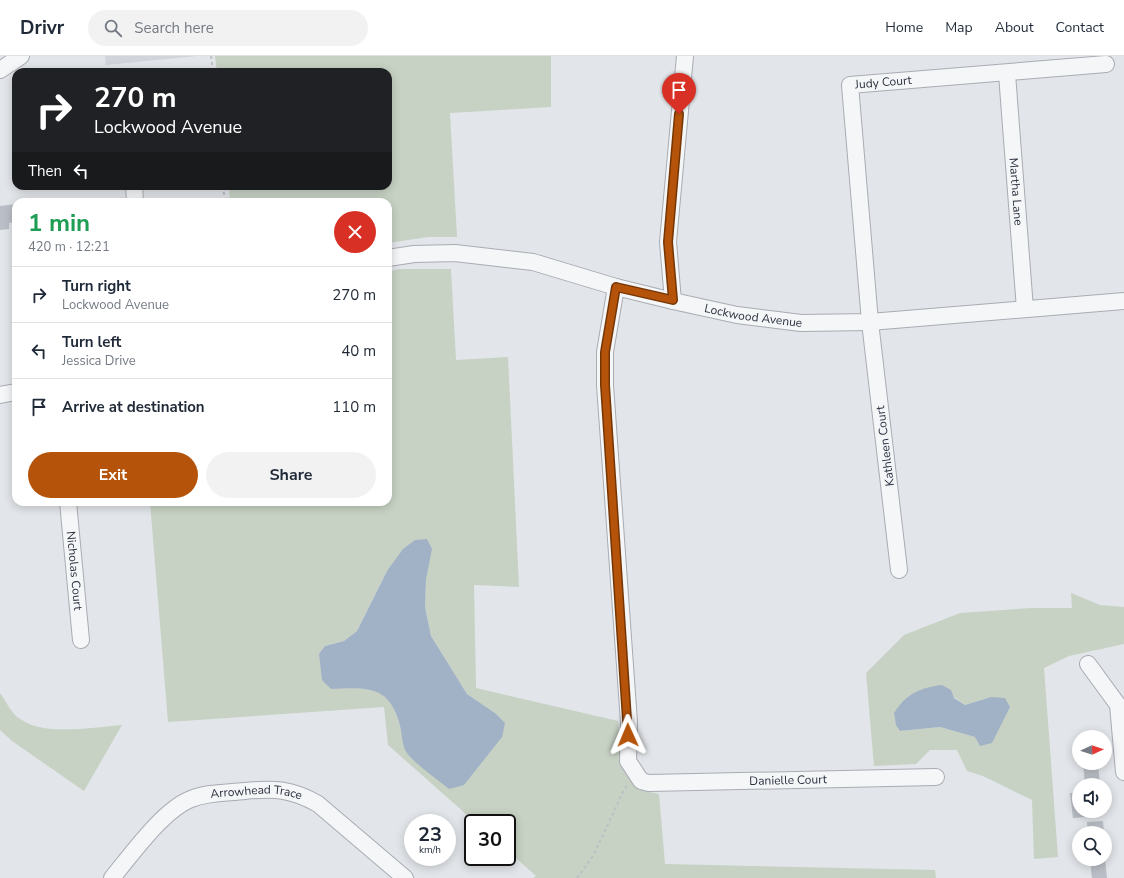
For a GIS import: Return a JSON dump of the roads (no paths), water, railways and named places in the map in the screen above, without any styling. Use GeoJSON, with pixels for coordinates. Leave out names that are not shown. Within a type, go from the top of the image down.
{"type":"FeatureCollection","features":[{"type":"Feature","properties":{"kind":"street"},"geometry":{"type":"LineString","coordinates":[[0,70],[21,56]]}},
{"type":"Feature","properties":{"kind":"street"},"geometry":{"type":"LineString","coordinates":[[673,300],[668,242],[685,56]]}},
{"type":"Feature","properties":{"kind":"street","name":"Judy Court"},"geometry":{"type":"LineString","coordinates":[[870,322],[850,85],[1007,74],[1106,64]]}},
{"type":"Feature","properties":{"kind":"street","name":"Martha Lane"},"geometry":{"type":"LineString","coordinates":[[1007,74],[1025,309]]}},
{"type":"Feature","properties":{"kind":"street","name":"Lockwood Avenue"},"geometry":{"type":"LineString","coordinates":[[392,257],[414,254],[455,253],[533,262],[616,287],[736,315],[801,323],[870,322],[1124,301]]}},
{"type":"Feature","properties":{"kind":"street","name":"Danielle Court"},"geometry":{"type":"LineString","coordinates":[[616,287],[605,352],[605,385],[629,722],[628,761],[638,777],[657,783],[936,777]]}},
{"type":"Feature","properties":{"kind":"street","name":"Kathleen Court"},"geometry":{"type":"LineString","coordinates":[[870,322],[900,570]]}},
{"type":"Feature","properties":{"kind":"street"},"geometry":{"type":"LineString","coordinates":[[0,395],[12,393]]}},
{"type":"Feature","properties":{"kind":"street","name":"Nicholas Court"},"geometry":{"type":"LineString","coordinates":[[68,506],[81,640]]}},
{"type":"Feature","properties":{"kind":"street"},"geometry":{"type":"LineString","coordinates":[[1088,664],[1121,705],[1124,772]]}},
{"type":"Feature","properties":{"kind":"street","name":"Arrowhead Trace"},"geometry":{"type":"LineString","coordinates":[[112,878],[167,814],[184,802],[206,795],[276,789],[307,798],[318,804],[405,878]]}},
{"type":"Feature","properties":{"kind":"water"},"geometry":{"type":"Polygon","coordinates":[[[427,539],[432,549],[426,579],[425,607],[431,636],[467,694],[495,713],[505,723],[502,737],[464,785],[449,789],[420,766],[407,753],[404,747],[396,713],[390,703],[375,691],[356,688],[331,689],[322,680],[319,654],[325,646],[344,641],[357,631],[387,571],[403,549],[415,540],[427,539]]]}},
{"type":"Feature","properties":{"kind":"water"},"geometry":{"type":"Polygon","coordinates":[[[942,685],[951,690],[954,698],[965,705],[991,697],[1005,698],[1010,707],[992,743],[980,746],[975,737],[940,727],[900,731],[896,725],[894,713],[899,706],[909,696],[921,690],[942,685]]]}}]}
